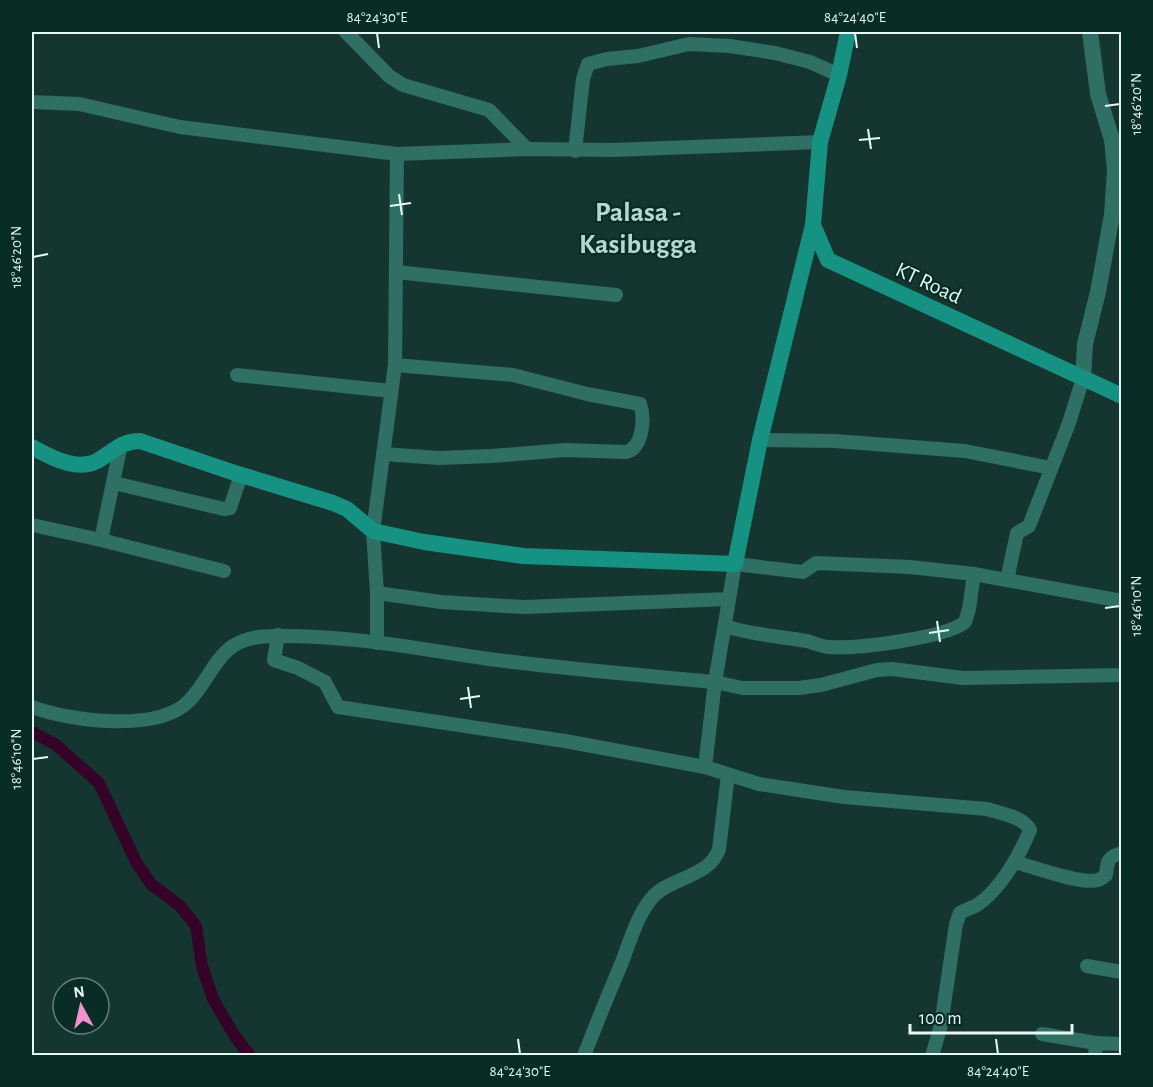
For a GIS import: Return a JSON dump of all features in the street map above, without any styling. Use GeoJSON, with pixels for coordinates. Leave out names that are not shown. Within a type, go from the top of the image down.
{"type":"FeatureCollection","features":[{"type":"Feature","properties":{"kind":"main road","name":"KT Road"},"geometry":{"type":"LineString","coordinates":[[848,32],[839,75],[820,142],[813,225],[828,260],[1122,396]]}},
{"type":"Feature","properties":{"kind":"main road"},"geometry":{"type":"LineString","coordinates":[[32,447],[68,464],[81,465],[92,464],[102,459],[121,444],[140,441],[333,503],[347,509],[373,531],[424,542],[523,556],[735,564],[760,440],[813,225]]}},
{"type":"Feature","properties":{"kind":"street"},"geometry":{"type":"LineString","coordinates":[[346,32],[389,76],[404,85],[489,110],[527,149]]}},
{"type":"Feature","properties":{"kind":"street"},"geometry":{"type":"LineString","coordinates":[[1007,580],[1017,533],[1029,526],[1083,378],[1085,344],[1098,292],[1112,215],[1115,170],[1112,140],[1098,94],[1090,32]]}},
{"type":"Feature","properties":{"kind":"street"},"geometry":{"type":"LineString","coordinates":[[575,151],[583,79],[588,64],[607,59],[638,56],[688,44],[730,46],[776,53],[810,62],[839,75]]}},
{"type":"Feature","properties":{"kind":"street"},"geometry":{"type":"LineString","coordinates":[[32,102],[79,104],[180,127],[396,154],[527,149],[575,151],[820,142]]}},
{"type":"Feature","properties":{"kind":"street"},"geometry":{"type":"LineString","coordinates":[[378,642],[373,531],[395,365],[396,154]]}},
{"type":"Feature","properties":{"kind":"street"},"geometry":{"type":"LineString","coordinates":[[396,272],[616,296]]}},
{"type":"Feature","properties":{"kind":"street"},"geometry":{"type":"LineString","coordinates":[[384,454],[439,458],[565,450],[627,452],[637,446],[641,431],[640,404],[631,401],[587,394],[513,375],[395,365]]}},
{"type":"Feature","properties":{"kind":"street"},"geometry":{"type":"LineString","coordinates":[[237,375],[391,391]]}},
{"type":"Feature","properties":{"kind":"street"},"geometry":{"type":"LineString","coordinates":[[760,440],[834,441],[965,451],[1051,468]]}},
{"type":"Feature","properties":{"kind":"street"},"geometry":{"type":"LineString","coordinates":[[101,540],[121,444]]}},
{"type":"Feature","properties":{"kind":"street"},"geometry":{"type":"LineString","coordinates":[[114,483],[224,509],[230,508],[241,475]]}},
{"type":"Feature","properties":{"kind":"street"},"geometry":{"type":"LineString","coordinates":[[32,525],[224,571]]}},
{"type":"Feature","properties":{"kind":"street"},"geometry":{"type":"LineString","coordinates":[[705,767],[715,682],[735,564],[803,572],[816,563],[910,567],[974,574],[1122,601]]}},
{"type":"Feature","properties":{"kind":"street"},"geometry":{"type":"LineString","coordinates":[[725,626],[739,631],[808,641],[826,647],[856,646],[926,635],[952,629],[965,622],[974,574]]}},
{"type":"Feature","properties":{"kind":"street"},"geometry":{"type":"LineString","coordinates":[[377,593],[452,603],[524,607],[729,599]]}},
{"type":"Feature","properties":{"kind":"street"},"geometry":{"type":"LineString","coordinates":[[278,635],[274,660],[298,668],[325,682],[338,707],[565,741],[705,767],[759,784],[844,797],[987,809],[1028,825],[1030,830],[1015,862],[983,900],[975,907],[960,913],[956,924],[941,1025],[932,1056]]}},
{"type":"Feature","properties":{"kind":"street"},"geometry":{"type":"LineString","coordinates":[[32,707],[70,718],[98,720],[117,721],[164,716],[181,709],[190,700],[216,662],[240,641],[278,635],[355,639],[492,659],[715,682],[742,688],[800,688],[821,685],[877,670],[892,669],[963,678],[1122,675]]}},
{"type":"Feature","properties":{"kind":"street"},"geometry":{"type":"LineString","coordinates":[[584,1056],[630,940],[650,900],[657,893],[696,873],[716,859],[728,775]]}},
{"type":"Feature","properties":{"kind":"street"},"geometry":{"type":"LineString","coordinates":[[1015,862],[1089,881],[1099,880],[1106,875],[1107,861],[1114,854],[1122,853]]}},
{"type":"Feature","properties":{"kind":"street"},"geometry":{"type":"LineString","coordinates":[[1087,966],[1122,972]]}},
{"type":"Feature","properties":{"kind":"street"},"geometry":{"type":"LineString","coordinates":[[1042,1034],[1096,1049],[1122,1044]]}},
{"type":"Feature","properties":{"kind":"waterway"},"geometry":{"type":"LineString","coordinates":[[32,732],[55,744],[99,783],[136,862],[151,884],[180,906],[196,926],[202,966],[213,999],[234,1035],[250,1056]]}},
{"type":"Feature","properties":{"kind":"district","name":"Palasa - Kasibugga"},"geometry":{"type":"Point","coordinates":[638,227]}}]}
